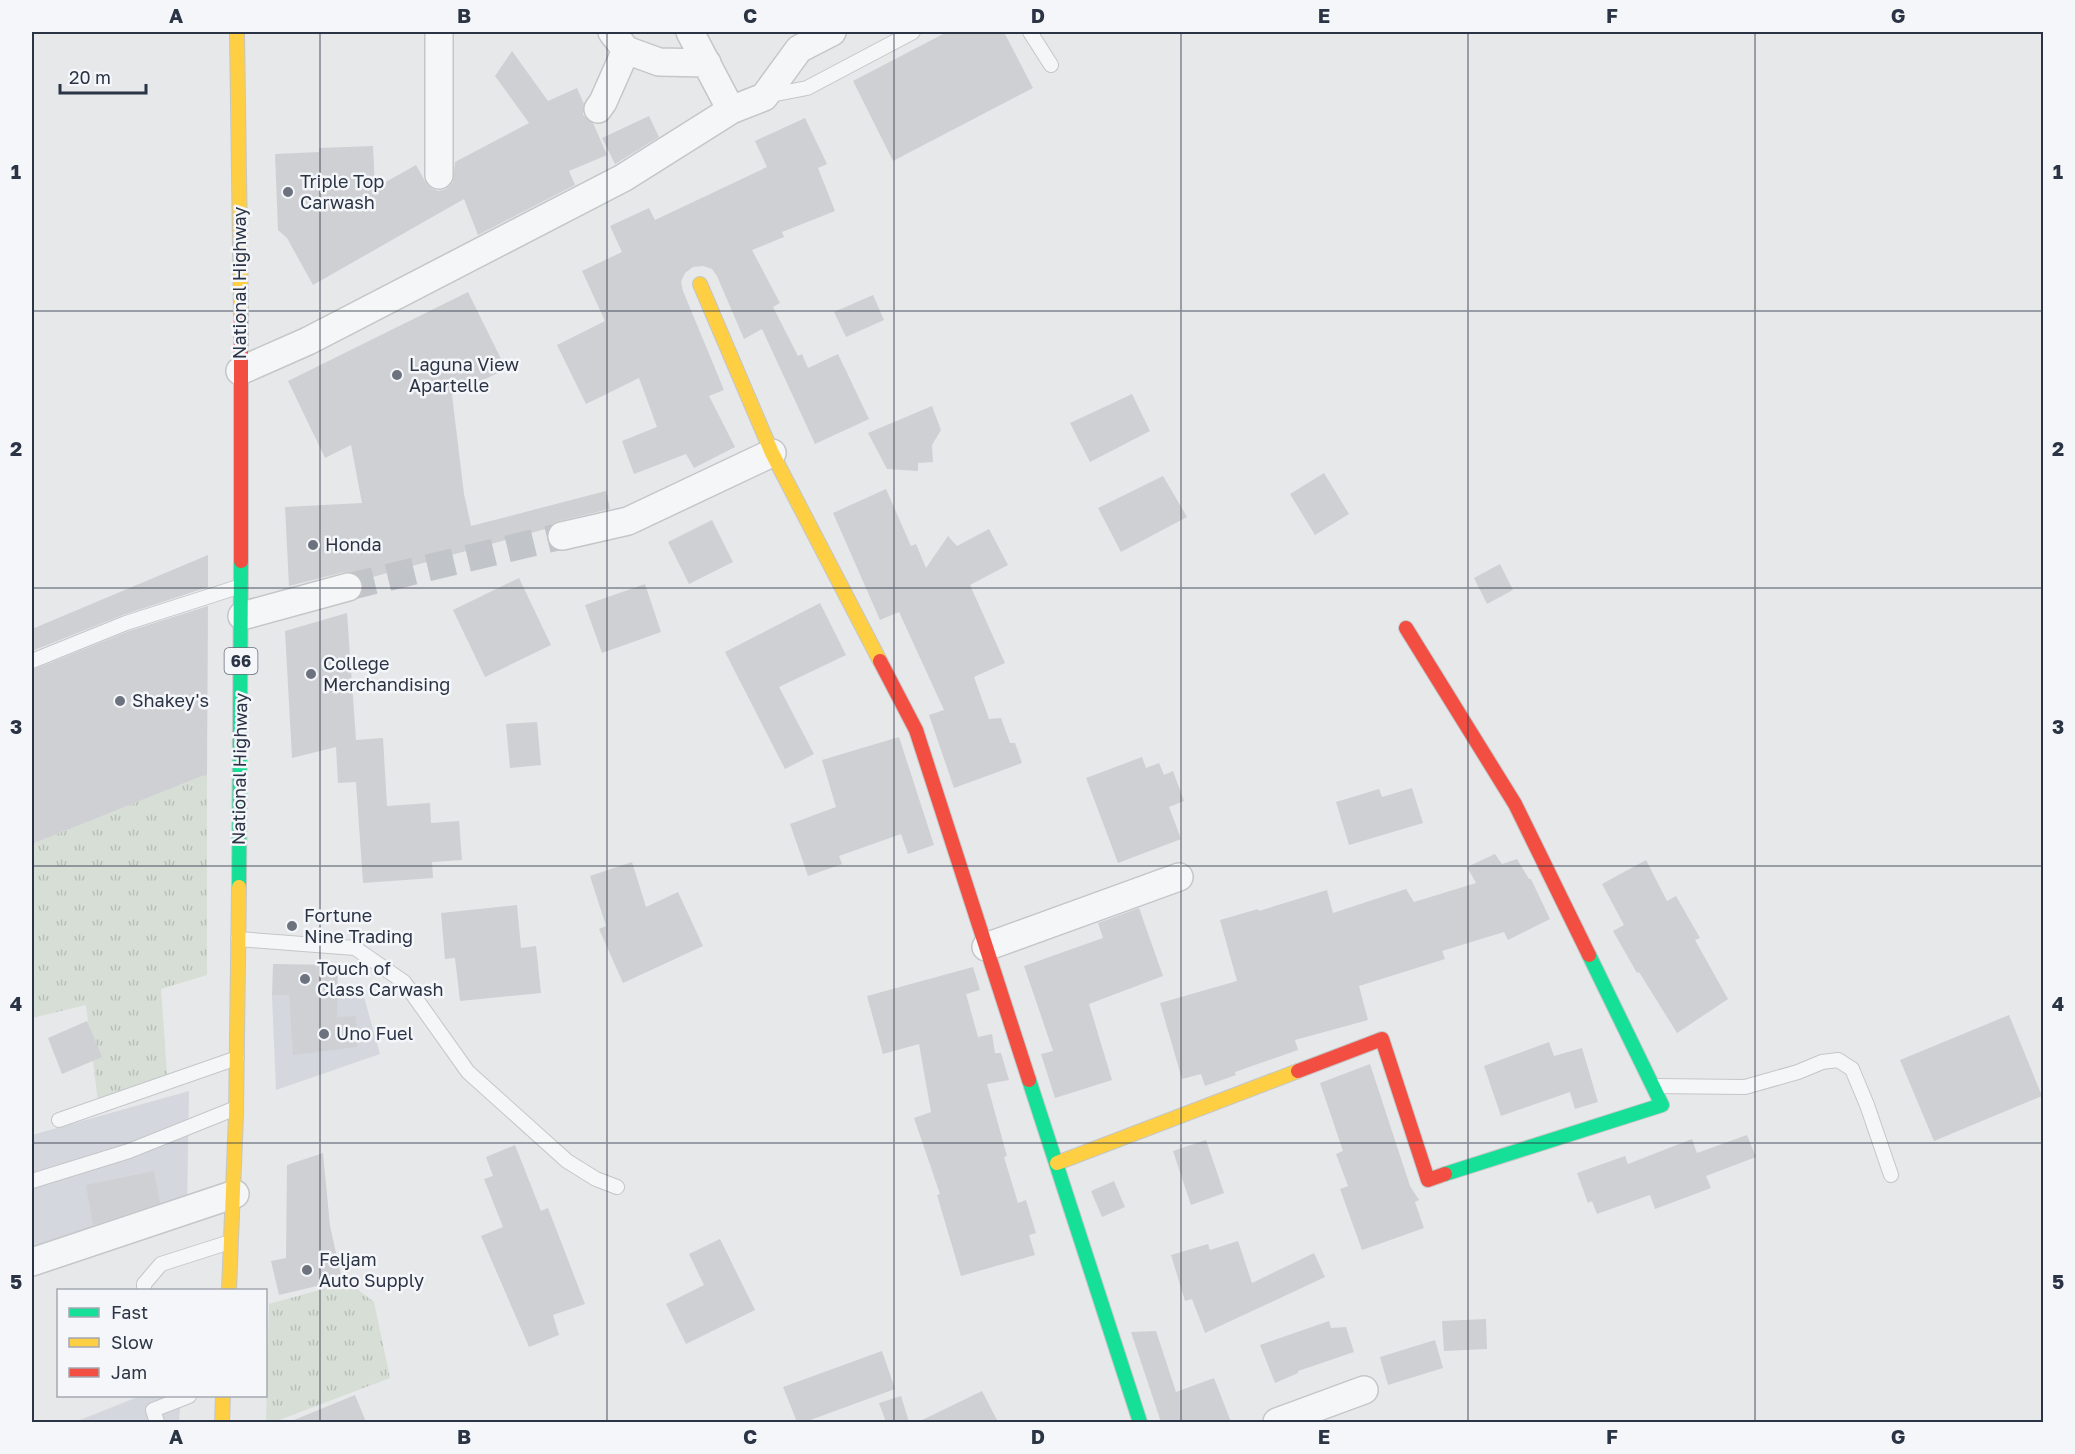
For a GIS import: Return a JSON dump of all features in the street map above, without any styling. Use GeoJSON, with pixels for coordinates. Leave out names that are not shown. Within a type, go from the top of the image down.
{"type":"FeatureCollection","features":[{"type":"Feature","properties":{"kind":"street","name":"National Highway"},"geometry":{"type":"LineString","coordinates":[[229,1289],[235,1194],[242,616],[237,32]]}},
{"type":"Feature","properties":{"kind":"street"},"geometry":{"type":"LineString","coordinates":[[439,32],[439,175]]}},
{"type":"Feature","properties":{"kind":"street"},"geometry":{"type":"LineString","coordinates":[[690,32],[731,110]]}},
{"type":"Feature","properties":{"kind":"street"},"geometry":{"type":"LineString","coordinates":[[240,371],[308,341],[622,178],[731,110],[764,97],[799,49],[832,32]]}},
{"type":"Feature","properties":{"kind":"street"},"geometry":{"type":"LineString","coordinates":[[598,109],[603,102],[619,41],[659,62],[707,63]]}},
{"type":"Feature","properties":{"kind":"street"},"geometry":{"type":"LineString","coordinates":[[700,284],[772,453],[916,730],[1140,1422]]}},
{"type":"Feature","properties":{"kind":"street"},"geometry":{"type":"LineString","coordinates":[[562,536],[628,520],[772,453]]}},
{"type":"Feature","properties":{"kind":"street"},"geometry":{"type":"LineString","coordinates":[[242,616],[348,588]]}},
{"type":"Feature","properties":{"kind":"street"},"geometry":{"type":"LineString","coordinates":[[1057,1163],[1382,1039],[1428,1180],[1662,1105],[1515,804],[1406,628]]}},
{"type":"Feature","properties":{"kind":"street"},"geometry":{"type":"LineString","coordinates":[[987,947],[1179,877]]}},
{"type":"Feature","properties":{"kind":"street"},"geometry":{"type":"LineString","coordinates":[[32,1262],[235,1194]]}},
{"type":"Feature","properties":{"kind":"street"},"geometry":{"type":"LineString","coordinates":[[1277,1422],[1364,1390]]}},
{"type":"Feature","properties":{"kind":"street"},"geometry":{"type":"LineString","coordinates":[[222,1422],[223,1397]]}},
{"type":"Feature","properties":{"kind":"lane"},"geometry":{"type":"LineString","coordinates":[[764,97],[807,88],[913,32]]}},
{"type":"Feature","properties":{"kind":"lane"},"geometry":{"type":"LineString","coordinates":[[1030,32],[1050,65]]}},
{"type":"Feature","properties":{"kind":"lane"},"geometry":{"type":"LineString","coordinates":[[32,661],[126,623],[241,586]]}},
{"type":"Feature","properties":{"kind":"lane"},"geometry":{"type":"LineString","coordinates":[[238,939],[355,948],[404,982],[468,1072],[567,1161],[596,1179],[617,1187]]}},
{"type":"Feature","properties":{"kind":"lane"},"geometry":{"type":"LineString","coordinates":[[59,1120],[237,1058]]}},
{"type":"Feature","properties":{"kind":"lane"},"geometry":{"type":"LineString","coordinates":[[1652,1086],[1745,1087],[1798,1072],[1822,1062],[1838,1060],[1852,1068],[1891,1175]]}},
{"type":"Feature","properties":{"kind":"lane"},"geometry":{"type":"LineString","coordinates":[[32,1181],[129,1151],[236,1108]]}},
{"type":"Feature","properties":{"kind":"lane"},"geometry":{"type":"LineString","coordinates":[[144,1289],[144,1284],[161,1264],[232,1242]]}},
{"type":"Feature","properties":{"kind":"lane"},"geometry":{"type":"LineString","coordinates":[[156,1422],[153,1410],[184,1397]]}},
{"type":"Feature","properties":{"kind":"shaded area"},"geometry":{"type":"Polygon","coordinates":[[[362,990],[380,1054],[276,1090],[272,995],[362,990]]]}},
{"type":"Feature","properties":{"kind":"shaded area"},"geometry":{"type":"Polygon","coordinates":[[[189,1091],[187,1211],[32,1264],[32,1135],[189,1091]]]}},
{"type":"Feature","properties":{"kind":"shaded area"},"geometry":{"type":"Polygon","coordinates":[[[138,1397],[181,1397],[179,1422],[75,1422],[138,1397]]]}},
{"type":"Feature","properties":{"kind":"green space"},"geometry":{"type":"Polygon","coordinates":[[[207,774],[207,975],[161,989],[167,1074],[98,1102],[86,1005],[32,1018],[32,844],[207,774]]]}},
{"type":"Feature","properties":{"kind":"green space"},"geometry":{"type":"Polygon","coordinates":[[[348,1282],[374,1302],[390,1378],[274,1422],[266,1422],[269,1304],[348,1282]]]}},
{"type":"Feature","properties":{"kind":"building"},"geometry":{"type":"Polygon","coordinates":[[[947,32],[1004,32],[1033,88],[893,161],[853,81],[947,32]]]}},
{"type":"Feature","properties":{"kind":"building"},"geometry":{"type":"Polygon","coordinates":[[[512,51],[548,101],[577,88],[584,104],[583,115],[593,123],[607,155],[569,171],[575,185],[478,235],[464,199],[313,285],[287,238],[278,230],[275,154],[319,152],[319,148],[373,146],[375,188],[416,165],[431,188],[438,191],[446,189],[453,182],[455,162],[529,123],[495,76],[512,51]]]}},
{"type":"Feature","properties":{"kind":"building"},"geometry":{"type":"Polygon","coordinates":[[[649,116],[659,137],[615,164],[602,138],[649,116]]]}},
{"type":"Feature","properties":{"kind":"building"},"geometry":{"type":"Polygon","coordinates":[[[805,118],[827,164],[818,168],[835,211],[782,232],[784,237],[752,250],[780,303],[773,307],[798,356],[802,354],[808,368],[838,354],[869,419],[815,444],[762,329],[744,339],[717,276],[712,269],[703,266],[693,267],[685,273],[681,282],[683,291],[724,390],[709,396],[735,447],[694,468],[686,454],[634,474],[622,441],[657,427],[639,378],[586,404],[557,345],[605,321],[582,271],[622,252],[610,226],[649,208],[655,220],[767,167],[755,141],[805,118]]]}},
{"type":"Feature","properties":{"kind":"building"},"geometry":{"type":"Polygon","coordinates":[[[468,292],[506,369],[452,395],[464,494],[471,526],[606,491],[610,509],[559,521],[549,528],[362,580],[353,572],[344,572],[289,586],[285,507],[362,503],[351,445],[325,458],[288,381],[468,292]]]}},
{"type":"Feature","properties":{"kind":"building"},"geometry":{"type":"Polygon","coordinates":[[[873,295],[884,320],[846,337],[834,312],[873,295]]]}},
{"type":"Feature","properties":{"kind":"building"},"geometry":{"type":"Polygon","coordinates":[[[1132,394],[1150,431],[1090,462],[1070,423],[1132,394]]]}},
{"type":"Feature","properties":{"kind":"building"},"geometry":{"type":"Polygon","coordinates":[[[932,406],[941,430],[932,445],[933,462],[918,463],[918,471],[887,469],[868,433],[932,406]]]}},
{"type":"Feature","properties":{"kind":"building"},"geometry":{"type":"Polygon","coordinates":[[[1324,473],[1349,514],[1315,535],[1290,494],[1324,473]]]}},
{"type":"Feature","properties":{"kind":"building"},"geometry":{"type":"Polygon","coordinates":[[[1163,476],[1187,517],[1121,552],[1098,508],[1163,476]]]}},
{"type":"Feature","properties":{"kind":"building"},"geometry":{"type":"Polygon","coordinates":[[[886,489],[911,546],[916,544],[926,568],[948,536],[957,546],[989,529],[1008,565],[970,585],[1005,663],[974,677],[989,719],[1001,718],[1010,743],[1015,743],[1022,763],[954,788],[929,715],[944,710],[899,612],[880,620],[833,513],[886,489]]]}},
{"type":"Feature","properties":{"kind":"building"},"geometry":{"type":"Polygon","coordinates":[[[712,520],[733,562],[689,584],[668,542],[712,520]]]}},
{"type":"Feature","properties":{"kind":"building"},"geometry":{"type":"Polygon","coordinates":[[[208,555],[208,587],[123,615],[32,651],[32,629],[208,555]]]}},
{"type":"Feature","properties":{"kind":"building"},"geometry":{"type":"Polygon","coordinates":[[[1500,564],[1513,590],[1487,604],[1474,578],[1500,564]]]}},
{"type":"Feature","properties":{"kind":"building"},"geometry":{"type":"Polygon","coordinates":[[[519,578],[551,645],[485,677],[453,610],[519,578]]]}},
{"type":"Feature","properties":{"kind":"building"},"geometry":{"type":"Polygon","coordinates":[[[645,584],[661,632],[602,653],[585,605],[645,584]]]}},
{"type":"Feature","properties":{"kind":"building"},"geometry":{"type":"Polygon","coordinates":[[[820,603],[846,655],[779,687],[814,754],[785,769],[725,652],[820,603]]]}},
{"type":"Feature","properties":{"kind":"building","name":"Shakey's"},"geometry":{"type":"Polygon","coordinates":[[[208,606],[207,774],[32,844],[32,670],[129,631],[208,606]]]}},
{"type":"Feature","properties":{"kind":"building"},"geometry":{"type":"Polygon","coordinates":[[[347,613],[356,740],[383,738],[387,806],[430,803],[431,823],[459,821],[462,860],[432,862],[433,878],[363,883],[356,782],[338,783],[336,747],[292,758],[285,631],[347,613]]]}},
{"type":"Feature","properties":{"kind":"building"},"geometry":{"type":"Polygon","coordinates":[[[537,722],[541,765],[510,768],[506,724],[537,722]]]}},
{"type":"Feature","properties":{"kind":"building"},"geometry":{"type":"Polygon","coordinates":[[[899,737],[934,845],[908,854],[901,834],[839,856],[842,864],[808,876],[790,824],[836,807],[822,760],[899,737]]]}},
{"type":"Feature","properties":{"kind":"building"},"geometry":{"type":"Polygon","coordinates":[[[1142,757],[1146,768],[1159,763],[1164,775],[1173,771],[1184,801],[1169,807],[1181,839],[1118,863],[1086,778],[1142,757]]]}},
{"type":"Feature","properties":{"kind":"building"},"geometry":{"type":"Polygon","coordinates":[[[1412,788],[1423,823],[1349,845],[1336,802],[1379,789],[1382,797],[1412,788]]]}},
{"type":"Feature","properties":{"kind":"building"},"geometry":{"type":"Polygon","coordinates":[[[1495,854],[1502,864],[1517,859],[1531,879],[1550,919],[1508,940],[1504,932],[1442,951],[1445,959],[1359,986],[1368,1020],[1295,1040],[1298,1050],[1235,1072],[1236,1075],[1205,1086],[1201,1074],[1182,1079],[1160,1003],[1237,981],[1220,920],[1258,909],[1259,911],[1327,890],[1333,913],[1406,889],[1414,902],[1476,883],[1467,867],[1495,854]]]}},
{"type":"Feature","properties":{"kind":"building"},"geometry":{"type":"Polygon","coordinates":[[[1646,860],[1667,901],[1676,896],[1700,938],[1695,940],[1728,999],[1677,1033],[1639,972],[1637,973],[1613,931],[1624,925],[1602,884],[1646,860]]]}},
{"type":"Feature","properties":{"kind":"building"},"geometry":{"type":"Polygon","coordinates":[[[632,862],[646,907],[678,892],[703,946],[623,983],[599,929],[606,926],[590,876],[632,862]]]}},
{"type":"Feature","properties":{"kind":"building"},"geometry":{"type":"Polygon","coordinates":[[[517,905],[521,948],[536,946],[541,993],[460,1001],[455,958],[445,959],[441,913],[517,905]]]}},
{"type":"Feature","properties":{"kind":"building"},"geometry":{"type":"Polygon","coordinates":[[[1139,908],[1163,976],[1089,1004],[1112,1080],[1055,1098],[1041,1054],[1053,1051],[1024,966],[1103,938],[1098,923],[1139,908]]]}},
{"type":"Feature","properties":{"kind":"building"},"geometry":{"type":"Polygon","coordinates":[[[273,964],[338,965],[337,1017],[356,1016],[357,1047],[293,1055],[289,995],[272,995],[273,964]]]}},
{"type":"Feature","properties":{"kind":"building"},"geometry":{"type":"Polygon","coordinates":[[[973,967],[980,990],[966,994],[978,1037],[992,1034],[995,1053],[1001,1053],[1009,1080],[987,1084],[1007,1156],[1004,1157],[1018,1203],[1026,1200],[1036,1233],[1029,1235],[1035,1255],[961,1276],[937,1195],[940,1194],[914,1118],[931,1112],[919,1044],[883,1054],[867,996],[973,967]]]}},
{"type":"Feature","properties":{"kind":"building"},"geometry":{"type":"Polygon","coordinates":[[[2009,1015],[2042,1096],[1934,1141],[1900,1060],[2009,1015]]]}},
{"type":"Feature","properties":{"kind":"building"},"geometry":{"type":"Polygon","coordinates":[[[87,1021],[102,1057],[62,1074],[48,1038],[87,1021]]]}},
{"type":"Feature","properties":{"kind":"building"},"geometry":{"type":"Polygon","coordinates":[[[1549,1042],[1554,1056],[1582,1048],[1598,1102],[1575,1109],[1570,1092],[1501,1116],[1484,1066],[1549,1042]]]}},
{"type":"Feature","properties":{"kind":"building"},"geometry":{"type":"Polygon","coordinates":[[[1370,1064],[1410,1186],[1419,1200],[1415,1202],[1424,1228],[1362,1250],[1340,1189],[1348,1186],[1336,1154],[1343,1151],[1320,1083],[1370,1064]]]}},
{"type":"Feature","properties":{"kind":"building"},"geometry":{"type":"Polygon","coordinates":[[[1747,1135],[1756,1157],[1706,1176],[1711,1188],[1655,1209],[1650,1195],[1597,1214],[1592,1201],[1588,1203],[1577,1173],[1625,1156],[1628,1164],[1692,1139],[1697,1153],[1747,1135]]]}},
{"type":"Feature","properties":{"kind":"building"},"geometry":{"type":"Polygon","coordinates":[[[1206,1140],[1224,1193],[1191,1205],[1173,1151],[1206,1140]]]}},
{"type":"Feature","properties":{"kind":"building"},"geometry":{"type":"Polygon","coordinates":[[[515,1145],[541,1211],[548,1208],[585,1304],[553,1315],[559,1335],[529,1347],[481,1236],[503,1227],[484,1179],[493,1176],[486,1157],[515,1145]]]}},
{"type":"Feature","properties":{"kind":"building"},"geometry":{"type":"Polygon","coordinates":[[[323,1153],[330,1226],[342,1280],[279,1295],[271,1261],[286,1258],[287,1165],[323,1153]]]}},
{"type":"Feature","properties":{"kind":"building"},"geometry":{"type":"Polygon","coordinates":[[[154,1171],[160,1203],[93,1225],[86,1185],[154,1171]]]}},
{"type":"Feature","properties":{"kind":"building"},"geometry":{"type":"Polygon","coordinates":[[[1114,1181],[1125,1207],[1102,1217],[1091,1191],[1114,1181]]]}},
{"type":"Feature","properties":{"kind":"building"},"geometry":{"type":"Polygon","coordinates":[[[720,1239],[755,1310],[686,1344],[666,1304],[704,1285],[689,1254],[720,1239]]]}},
{"type":"Feature","properties":{"kind":"building"},"geometry":{"type":"Polygon","coordinates":[[[1238,1241],[1252,1283],[1314,1253],[1325,1277],[1205,1333],[1192,1299],[1185,1301],[1171,1255],[1208,1244],[1210,1250],[1238,1241]]]}},
{"type":"Feature","properties":{"kind":"building"},"geometry":{"type":"Polygon","coordinates":[[[1486,1319],[1487,1349],[1444,1351],[1442,1321],[1486,1319]]]}},
{"type":"Feature","properties":{"kind":"building"},"geometry":{"type":"Polygon","coordinates":[[[1329,1321],[1331,1328],[1346,1327],[1354,1352],[1298,1371],[1275,1383],[1260,1345],[1329,1321]]]}},
{"type":"Feature","properties":{"kind":"building"},"geometry":{"type":"Polygon","coordinates":[[[1156,1331],[1176,1392],[1214,1378],[1231,1422],[1161,1422],[1131,1332],[1156,1331]]]}},
{"type":"Feature","properties":{"kind":"building"},"geometry":{"type":"Polygon","coordinates":[[[1435,1340],[1443,1368],[1388,1385],[1380,1357],[1435,1340]]]}},
{"type":"Feature","properties":{"kind":"building"},"geometry":{"type":"Polygon","coordinates":[[[882,1351],[895,1389],[805,1422],[797,1422],[783,1387],[882,1351]]]}},
{"type":"Feature","properties":{"kind":"building"},"geometry":{"type":"Polygon","coordinates":[[[982,1391],[998,1422],[918,1422],[982,1391]]]}},
{"type":"Feature","properties":{"kind":"building"},"geometry":{"type":"Polygon","coordinates":[[[355,1395],[366,1422],[289,1422],[355,1395]]]}},
{"type":"Feature","properties":{"kind":"building"},"geometry":{"type":"Polygon","coordinates":[[[901,1396],[909,1422],[886,1422],[879,1403],[901,1396]]]}},
{"type":"Feature","properties":{"kind":"tunnel"},"geometry":{"type":"LineString","coordinates":[[348,587],[562,536]]}},
{"type":"Feature","properties":{"kind":"traffic: fast"},"geometry":{"type":"LineString","coordinates":[[239,887],[241,561]]}},
{"type":"Feature","properties":{"kind":"traffic: fast"},"geometry":{"type":"LineString","coordinates":[[1445,1174],[1662,1105],[1589,955]]}},
{"type":"Feature","properties":{"kind":"traffic: fast"},"geometry":{"type":"LineString","coordinates":[[1029,1080],[1140,1422]]}},
{"type":"Feature","properties":{"kind":"traffic: slow"},"geometry":{"type":"LineString","coordinates":[[237,32],[241,316]]}},
{"type":"Feature","properties":{"kind":"traffic: slow"},"geometry":{"type":"LineString","coordinates":[[700,284],[772,453],[880,661]]}},
{"type":"Feature","properties":{"kind":"traffic: slow"},"geometry":{"type":"LineString","coordinates":[[229,1289],[236,1115],[239,887]]}},
{"type":"Feature","properties":{"kind":"traffic: slow"},"geometry":{"type":"LineString","coordinates":[[1057,1163],[1298,1071]]}},
{"type":"Feature","properties":{"kind":"traffic: slow"},"geometry":{"type":"LineString","coordinates":[[222,1422],[223,1397]]}},
{"type":"Feature","properties":{"kind":"traffic: jam"},"geometry":{"type":"LineString","coordinates":[[241,316],[241,561]]}},
{"type":"Feature","properties":{"kind":"traffic: jam"},"geometry":{"type":"LineString","coordinates":[[1406,628],[1515,804],[1589,955]]}},
{"type":"Feature","properties":{"kind":"traffic: jam"},"geometry":{"type":"LineString","coordinates":[[880,661],[916,730],[1029,1080]]}},
{"type":"Feature","properties":{"kind":"traffic: jam"},"geometry":{"type":"LineString","coordinates":[[1298,1071],[1382,1039],[1428,1180],[1445,1174]]}},
{"type":"Feature","properties":{"kind":"place","name":"Triple Top Carwash"},"geometry":{"type":"Point","coordinates":[288,192]}},
{"type":"Feature","properties":{"kind":"place","name":"Laguna View Apartelle"},"geometry":{"type":"Point","coordinates":[397,375]}},
{"type":"Feature","properties":{"kind":"place","name":"Honda"},"geometry":{"type":"Point","coordinates":[313,545]}},
{"type":"Feature","properties":{"kind":"place","name":"College Merchandising"},"geometry":{"type":"Point","coordinates":[311,674]}},
{"type":"Feature","properties":{"kind":"place","name":"Shakey's"},"geometry":{"type":"Point","coordinates":[120,701]}},
{"type":"Feature","properties":{"kind":"place","name":"Fortune Nine Trading"},"geometry":{"type":"Point","coordinates":[292,926]}},
{"type":"Feature","properties":{"kind":"place","name":"Touch of Class Carwash"},"geometry":{"type":"Point","coordinates":[305,979]}},
{"type":"Feature","properties":{"kind":"place","name":"Uno Fuel"},"geometry":{"type":"Point","coordinates":[324,1034]}},
{"type":"Feature","properties":{"kind":"place","name":"Feljam Auto Supply"},"geometry":{"type":"Point","coordinates":[307,1270]}}]}
